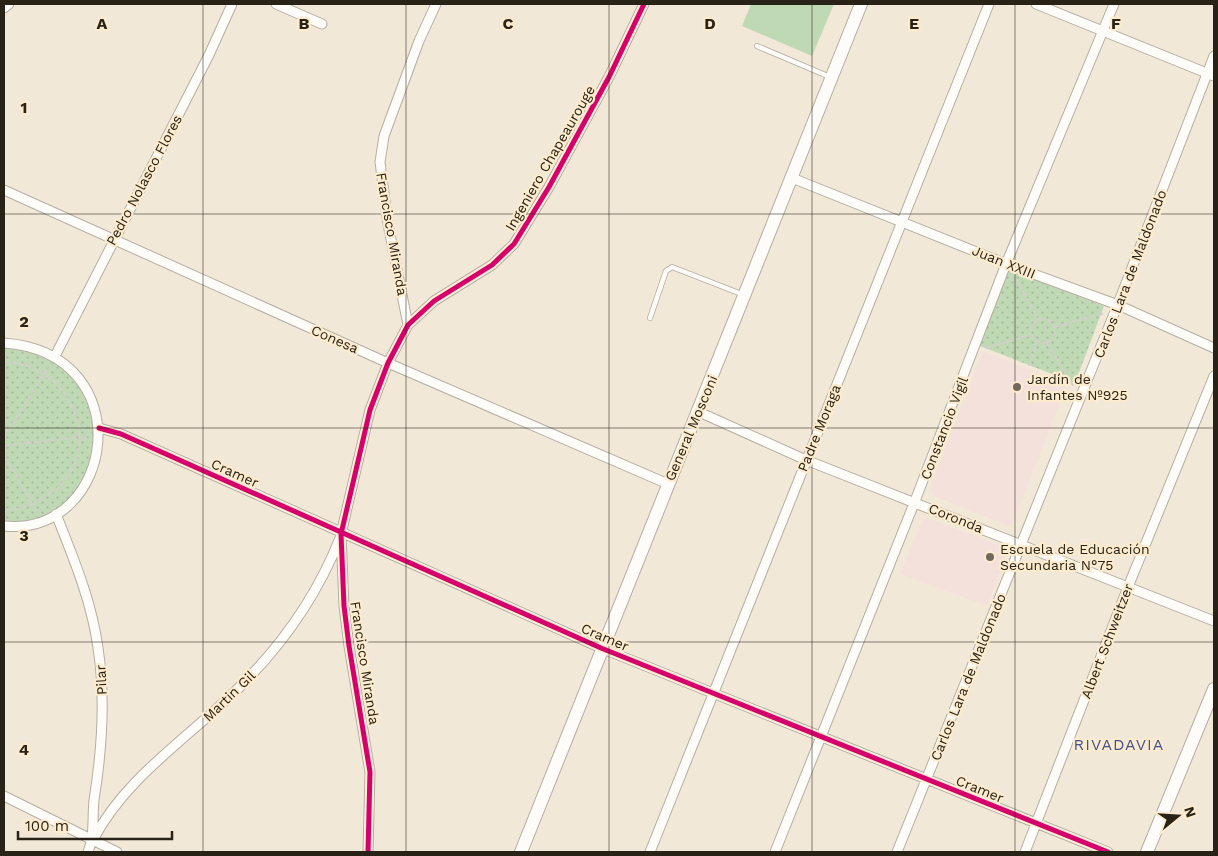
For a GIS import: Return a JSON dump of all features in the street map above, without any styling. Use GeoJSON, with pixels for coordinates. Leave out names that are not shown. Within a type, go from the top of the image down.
{"type":"FeatureCollection","features":[{"type":"Feature","properties":{"kind":"street"},"geometry":{"type":"LineString","coordinates":[[4,8],[9,4]]}},
{"type":"Feature","properties":{"kind":"street","name":"Pedro Nolasco Flores"},"geometry":{"type":"LineString","coordinates":[[54,356],[209,54],[232,4]]}},
{"type":"Feature","properties":{"kind":"street"},"geometry":{"type":"LineString","coordinates":[[276,4],[322,24]]}},
{"type":"Feature","properties":{"kind":"street","name":"Francisco Miranda"},"geometry":{"type":"LineString","coordinates":[[408,325],[388,224],[380,162],[384,136],[419,41],[436,4]]}},
{"type":"Feature","properties":{"kind":"street","name":"Ingeniero Chapeaurouge"},"geometry":{"type":"LineString","coordinates":[[388,364],[408,325],[434,301],[492,265],[514,244],[549,187],[609,77],[644,4]]}},
{"type":"Feature","properties":{"kind":"street","name":"General Mosconi"},"geometry":{"type":"LineString","coordinates":[[521,852],[601,648],[699,412],[861,4]]}},
{"type":"Feature","properties":{"kind":"street","name":"Padre Moraga"},"geometry":{"type":"LineString","coordinates":[[650,852],[989,4]]}},
{"type":"Feature","properties":{"kind":"street"},"geometry":{"type":"LineString","coordinates":[[1036,4],[1211,75]]}},
{"type":"Feature","properties":{"kind":"street","name":"Constancio Vigil"},"geometry":{"type":"LineString","coordinates":[[775,852],[823,737],[1008,264],[1114,4]]}},
{"type":"Feature","properties":{"kind":"street","name":"Carlos Lara de Maldonado"},"geometry":{"type":"LineString","coordinates":[[896,852],[1211,75],[1214,56]]}},
{"type":"Feature","properties":{"kind":"street","name":"Juan XXIII"},"geometry":{"type":"LineString","coordinates":[[792,178],[902,220],[1214,348]]}},
{"type":"Feature","properties":{"kind":"street","name":"Conesa"},"geometry":{"type":"LineString","coordinates":[[4,190],[388,364],[668,484]]}},
{"type":"Feature","properties":{"kind":"street"},"geometry":{"type":"LineString","coordinates":[[4,343],[30,346],[54,356],[77,375],[92,400],[99,428],[99,442],[95,463],[86,483],[73,500],[56,514],[42,521],[13,527],[4,526]]}},
{"type":"Feature","properties":{"kind":"street","name":"Francisco Miranda"},"geometry":{"type":"LineString","coordinates":[[368,852],[370,772],[344,606],[342,534],[370,410],[388,364]]}},
{"type":"Feature","properties":{"kind":"street","name":"Albert Schweitzer"},"geometry":{"type":"LineString","coordinates":[[1025,852],[1128,587],[1214,376]]}},
{"type":"Feature","properties":{"kind":"street","name":"Coronda"},"geometry":{"type":"LineString","coordinates":[[699,412],[806,460],[915,501],[1214,621]]}},
{"type":"Feature","properties":{"kind":"street","name":"Cramer"},"geometry":{"type":"LineString","coordinates":[[99,428],[121,434],[601,648],[1108,852]]}},
{"type":"Feature","properties":{"kind":"street","name":"Pilar"},"geometry":{"type":"LineString","coordinates":[[56,514],[88,605],[98,647],[102,692],[102,748],[93,809],[93,840],[88,852]]}},
{"type":"Feature","properties":{"kind":"street","name":"Martin Gil"},"geometry":{"type":"LineString","coordinates":[[93,840],[106,818],[161,756],[226,701],[269,656],[296,620],[326,571],[342,534]]}},
{"type":"Feature","properties":{"kind":"street"},"geometry":{"type":"LineString","coordinates":[[1147,852],[1214,689]]}},
{"type":"Feature","properties":{"kind":"street"},"geometry":{"type":"LineString","coordinates":[[4,796],[117,852]]}},
{"type":"Feature","properties":{"kind":"lane"},"geometry":{"type":"LineString","coordinates":[[757,46],[832,78]]}},
{"type":"Feature","properties":{"kind":"lane"},"geometry":{"type":"LineString","coordinates":[[650,318],[666,271],[672,267],[745,296]]}},
{"type":"Feature","properties":{"kind":"path"},"geometry":{"type":"LineString","coordinates":[[1008,264],[1038,319]]}},
{"type":"Feature","properties":{"kind":"path"},"geometry":{"type":"LineString","coordinates":[[1055,327],[1117,307]]}},
{"type":"Feature","properties":{"kind":"path"},"geometry":{"type":"LineString","coordinates":[[1038,319],[1049,320],[1055,327],[1054,337],[1047,343],[1037,343],[1030,335],[1031,325],[1038,319]]}},
{"type":"Feature","properties":{"kind":"path"},"geometry":{"type":"LineString","coordinates":[[986,348],[1030,335]]}},
{"type":"Feature","properties":{"kind":"path"},"geometry":{"type":"LineString","coordinates":[[1029,366],[1037,343]]}},
{"type":"Feature","properties":{"kind":"path"},"geometry":{"type":"LineString","coordinates":[[1047,343],[1080,398]]}},
{"type":"Feature","properties":{"kind":"path"},"geometry":{"type":"LineString","coordinates":[[4,438],[54,356]]}},
{"type":"Feature","properties":{"kind":"path"},"geometry":{"type":"LineString","coordinates":[[4,362],[35,368],[59,385],[75,410],[79,437],[74,464],[59,487],[33,505],[11,510],[4,509]]}},
{"type":"Feature","properties":{"kind":"path"},"geometry":{"type":"LineString","coordinates":[[4,446],[79,437],[99,442]]}},
{"type":"Feature","properties":{"kind":"path"},"geometry":{"type":"LineString","coordinates":[[4,456],[42,521]]}},
{"type":"Feature","properties":{"kind":"shaded area"},"geometry":{"type":"Polygon","coordinates":[[[983,351],[1067,385],[1011,527],[932,495],[930,487],[983,351]]]}},
{"type":"Feature","properties":{"kind":"shaded area"},"geometry":{"type":"Polygon","coordinates":[[[924,517],[1008,548],[987,606],[900,574],[924,517]]]}},
{"type":"Feature","properties":{"kind":"green space"},"geometry":{"type":"Polygon","coordinates":[[[751,4],[834,4],[812,56],[742,26],[751,4]]]}},
{"type":"Feature","properties":{"kind":"green space"},"geometry":{"type":"Polygon","coordinates":[[[1008,270],[1104,306],[1075,383],[980,346],[1008,270]]]}},
{"type":"Feature","properties":{"kind":"green space"},"geometry":{"type":"Polygon","coordinates":[[[4,343],[30,346],[77,375],[99,428],[86,483],[56,514],[4,526],[4,343]]]}},
{"type":"Feature","properties":{"kind":"cycle path"},"geometry":{"type":"LineString","coordinates":[[368,852],[370,772],[344,606],[341,534],[370,410],[388,363],[408,325],[434,301],[492,265],[514,244],[549,187],[609,77],[644,4]]}},
{"type":"Feature","properties":{"kind":"cycle path"},"geometry":{"type":"LineString","coordinates":[[99,428],[121,434],[601,648],[1108,852]]}},
{"type":"Feature","properties":{"kind":"place","name":"Jardín de Infantes Nº925"},"geometry":{"type":"Point","coordinates":[1017,387]}},
{"type":"Feature","properties":{"kind":"place","name":"Escuela de Educación Secundaria N°75"},"geometry":{"type":"Point","coordinates":[990,557]}},
{"type":"Feature","properties":{"kind":"district","name":"RIVADAVIA"},"geometry":{"type":"Point","coordinates":[1119,744]}}]}
